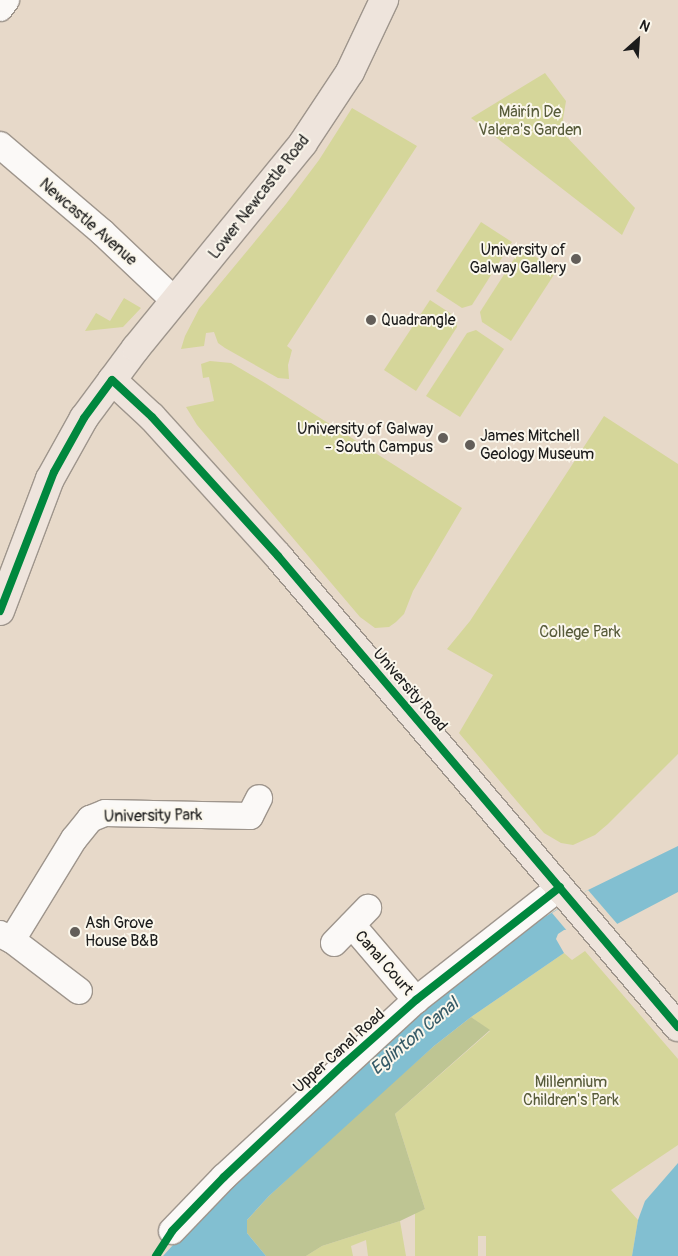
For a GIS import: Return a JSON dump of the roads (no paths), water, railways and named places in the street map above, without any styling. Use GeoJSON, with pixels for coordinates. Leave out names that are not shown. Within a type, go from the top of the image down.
{"type":"FeatureCollection","features":[{"type":"Feature","properties":{"kind":"main road","name":"Lower Newcastle Road"},"geometry":{"type":"LineString","coordinates":[[0,611],[54,472],[84,418],[112,380],[303,143],[350,72],[384,0]]}},
{"type":"Feature","properties":{"kind":"main road","name":"University Road"},"geometry":{"type":"LineString","coordinates":[[112,380],[152,417],[278,556],[678,1027]]}},
{"type":"Feature","properties":{"kind":"street"},"geometry":{"type":"LineString","coordinates":[[0,8],[6,0]]}},
{"type":"Feature","properties":{"kind":"street","name":"Newcastle Avenue"},"geometry":{"type":"LineString","coordinates":[[0,145],[102,232],[175,301]]}},
{"type":"Feature","properties":{"kind":"street","name":"University Park"},"geometry":{"type":"LineString","coordinates":[[6,937],[90,819],[105,813],[250,816],[259,798]]}},
{"type":"Feature","properties":{"kind":"street","name":"Upper Canal Road"},"geometry":{"type":"LineString","coordinates":[[172,1231],[238,1164],[416,1000],[565,894]]}},
{"type":"Feature","properties":{"kind":"street","name":"Canal Court"},"geometry":{"type":"LineString","coordinates":[[351,925],[416,1000]]}},
{"type":"Feature","properties":{"kind":"street"},"geometry":{"type":"LineString","coordinates":[[6,937],[79,991]]}},
{"type":"Feature","properties":{"kind":"water","name":"Eglinton Canal"},"geometry":{"type":"Polygon","coordinates":[[[678,846],[678,892],[617,924],[564,930],[558,934],[556,939],[564,953],[471,1017],[434,1046],[269,1196],[247,1220],[247,1233],[266,1256],[163,1256],[229,1183],[489,952],[588,890],[678,846]]]}},
{"type":"Feature","properties":{"kind":"water"},"geometry":{"type":"Polygon","coordinates":[[[678,1163],[678,1256],[632,1256],[638,1220],[645,1201],[678,1163]]]}},
{"type":"Feature","properties":{"kind":"place","name":"University of Galway Gallery"},"geometry":{"type":"Point","coordinates":[576,259]}},
{"type":"Feature","properties":{"kind":"place","name":"Quadrangle"},"geometry":{"type":"Point","coordinates":[371,320]}},
{"type":"Feature","properties":{"kind":"place","name":"University of Galway - South Campus"},"geometry":{"type":"Point","coordinates":[443,438]}},
{"type":"Feature","properties":{"kind":"place","name":"James Mitchell Geology Museum"},"geometry":{"type":"Point","coordinates":[470,445]}},
{"type":"Feature","properties":{"kind":"place","name":"Ash Grove House B&B"},"geometry":{"type":"Point","coordinates":[75,932]}},
{"type":"Feature","properties":{"kind":"park label","name":"Máirín De Valera's Garden"},"geometry":{"type":"Point","coordinates":[530,121]}},
{"type":"Feature","properties":{"kind":"park label","name":"College Park"},"geometry":{"type":"Point","coordinates":[580,632]}},
{"type":"Feature","properties":{"kind":"park label","name":"Millennium Children's Park"},"geometry":{"type":"Point","coordinates":[571,1091]}}]}
